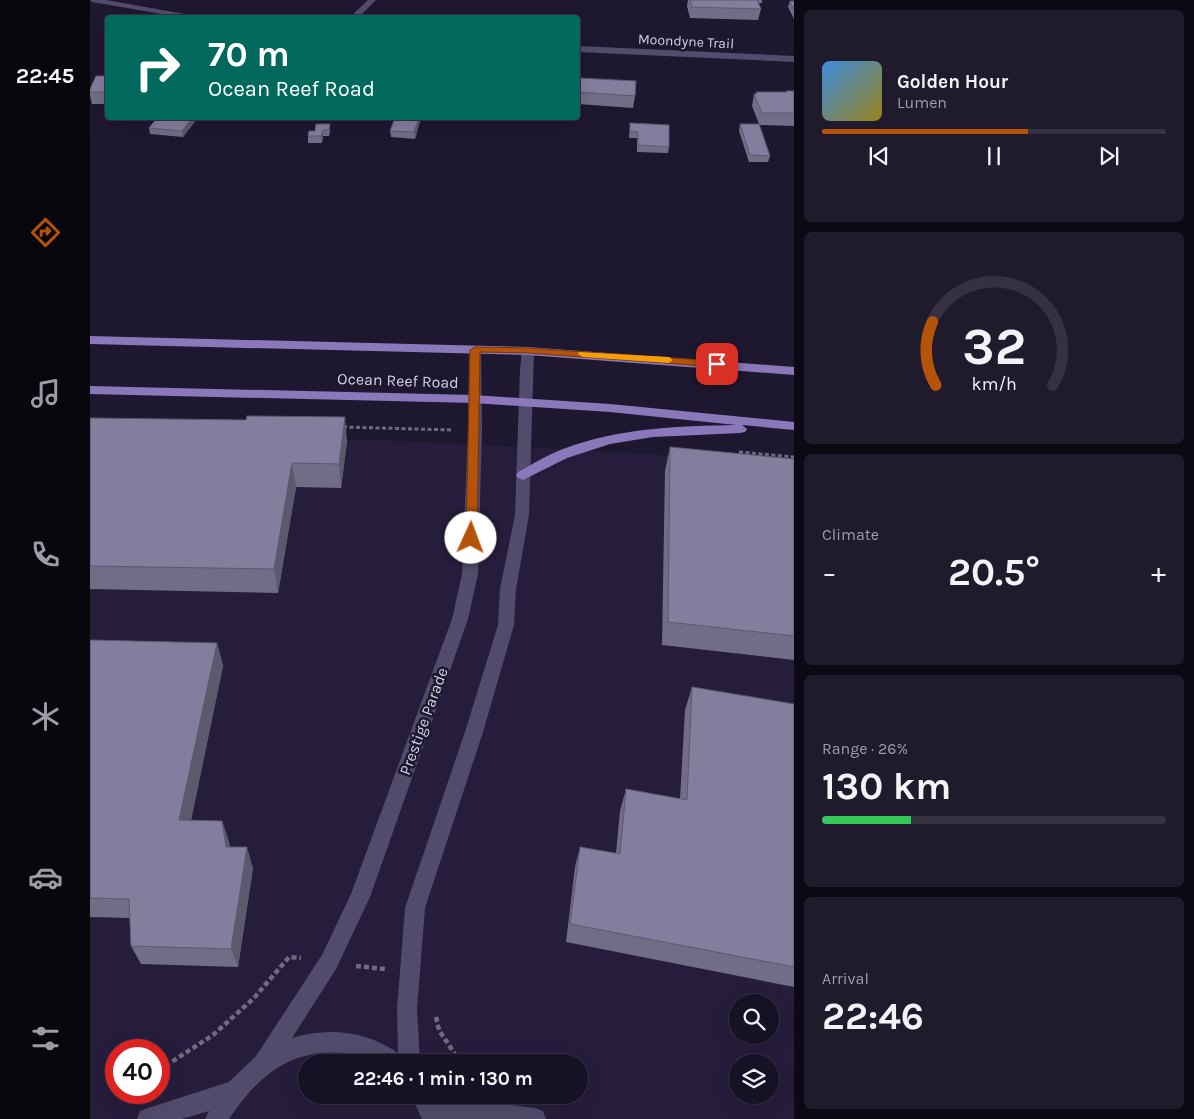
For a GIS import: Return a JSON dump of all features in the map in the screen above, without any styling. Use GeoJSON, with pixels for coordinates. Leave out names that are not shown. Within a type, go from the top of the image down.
{"type":"FeatureCollection","features":[{"type":"Feature","properties":{"kind":"main road","name":"Ocean Reef Road"},"geometry":{"type":"LineString","coordinates":[[90,340],[528,351],[794,371]]}},
{"type":"Feature","properties":{"kind":"main road","name":"Ocean Reef Road"},"geometry":{"type":"LineString","coordinates":[[90,390],[474,399],[610,408],[794,427]]}},
{"type":"Feature","properties":{"kind":"main road"},"geometry":{"type":"LineString","coordinates":[[523,475],[568,452],[608,440],[667,431],[794,427]]}},
{"type":"Feature","properties":{"kind":"street"},"geometry":{"type":"LineString","coordinates":[[92,0],[185,15]]}},
{"type":"Feature","properties":{"kind":"street"},"geometry":{"type":"LineString","coordinates":[[356,15],[372,0]]}},
{"type":"Feature","properties":{"kind":"street","name":"Moondyne Trail"},"geometry":{"type":"LineString","coordinates":[[580,49],[794,59]]}},
{"type":"Feature","properties":{"kind":"street","name":"Prestige Parade"},"geometry":{"type":"LineString","coordinates":[[264,1063],[329,962],[360,897],[460,619],[470,574],[475,430],[475,350]]}},
{"type":"Feature","properties":{"kind":"street"},"geometry":{"type":"LineString","coordinates":[[409,1054],[407,1009],[415,908],[474,732],[506,625],[508,589],[522,516],[528,351]]}},
{"type":"Feature","properties":{"kind":"street"},"geometry":{"type":"LineString","coordinates":[[216,1119],[234,1091],[264,1063],[294,1048],[325,1042],[356,1044],[380,1054]]}},
{"type":"Feature","properties":{"kind":"street"},"geometry":{"type":"LineString","coordinates":[[148,1119],[234,1091]]}},
{"type":"Feature","properties":{"kind":"street"},"geometry":{"type":"LineString","coordinates":[[428,1107],[535,1119]]}},
{"type":"Feature","properties":{"kind":"path"},"geometry":{"type":"LineString","coordinates":[[337,427],[475,430]]}},
{"type":"Feature","properties":{"kind":"shaded area"},"geometry":{"type":"Polygon","coordinates":[[[90,433],[405,441],[794,462],[794,1119],[90,1119],[90,433]]]}},
{"type":"Feature","properties":{"kind":"building"},"geometry":{"type":"Polygon","coordinates":[[[690,0],[757,0],[761,9],[692,7],[690,0]]]}},
{"type":"Feature","properties":{"kind":"building"},"geometry":{"type":"Polygon","coordinates":[[[790,1],[794,1],[794,11],[790,1]]]}},
{"type":"Feature","properties":{"kind":"building"},"geometry":{"type":"Polygon","coordinates":[[[96,76],[105,76],[105,92],[90,92],[96,76]]]}},
{"type":"Feature","properties":{"kind":"building"},"geometry":{"type":"Polygon","coordinates":[[[580,78],[636,81],[635,96],[580,92],[580,78]]]}},
{"type":"Feature","properties":{"kind":"building"},"geometry":{"type":"Polygon","coordinates":[[[794,91],[794,113],[762,113],[754,94],[757,94],[756,92],[794,91]]]}},
{"type":"Feature","properties":{"kind":"building"},"geometry":{"type":"Polygon","coordinates":[[[155,120],[190,120],[182,131],[149,128],[155,120]]]}},
{"type":"Feature","properties":{"kind":"building"},"geometry":{"type":"Polygon","coordinates":[[[394,120],[418,120],[414,132],[390,131],[394,120]]]}},
{"type":"Feature","properties":{"kind":"building"},"geometry":{"type":"Polygon","coordinates":[[[630,123],[669,125],[669,147],[638,145],[638,132],[630,131],[630,123]]]}},
{"type":"Feature","properties":{"kind":"building"},"geometry":{"type":"Polygon","coordinates":[[[316,124],[330,124],[329,130],[323,130],[321,136],[308,136],[309,131],[315,131],[316,124]]]}},
{"type":"Feature","properties":{"kind":"building"},"geometry":{"type":"Polygon","coordinates":[[[740,124],[759,124],[770,156],[750,155],[740,124]]]}},
{"type":"Feature","properties":{"kind":"building"},"geometry":{"type":"Polygon","coordinates":[[[247,416],[345,417],[339,464],[292,463],[274,569],[90,566],[90,418],[246,420],[247,416]]]}},
{"type":"Feature","properties":{"kind":"building"},"geometry":{"type":"Polygon","coordinates":[[[670,447],[794,459],[794,636],[668,622],[670,447]]]}},
{"type":"Feature","properties":{"kind":"building"},"geometry":{"type":"Polygon","coordinates":[[[90,640],[217,643],[179,820],[222,821],[226,847],[247,847],[231,949],[131,946],[129,899],[90,898],[90,640]]]}},
{"type":"Feature","properties":{"kind":"building"},"geometry":{"type":"Polygon","coordinates":[[[692,687],[794,704],[794,967],[570,924],[580,847],[620,854],[626,789],[687,800],[692,687]]]}},
{"type":"Feature","properties":{"kind":"slow traffic"},"geometry":{"type":"LineString","coordinates":[[583,354],[669,360]]}},
{"type":"Feature","properties":{"kind":"route"},"geometry":{"type":"LineString","coordinates":[[471,538],[475,430],[475,350],[528,351],[717,364]]}}]}
